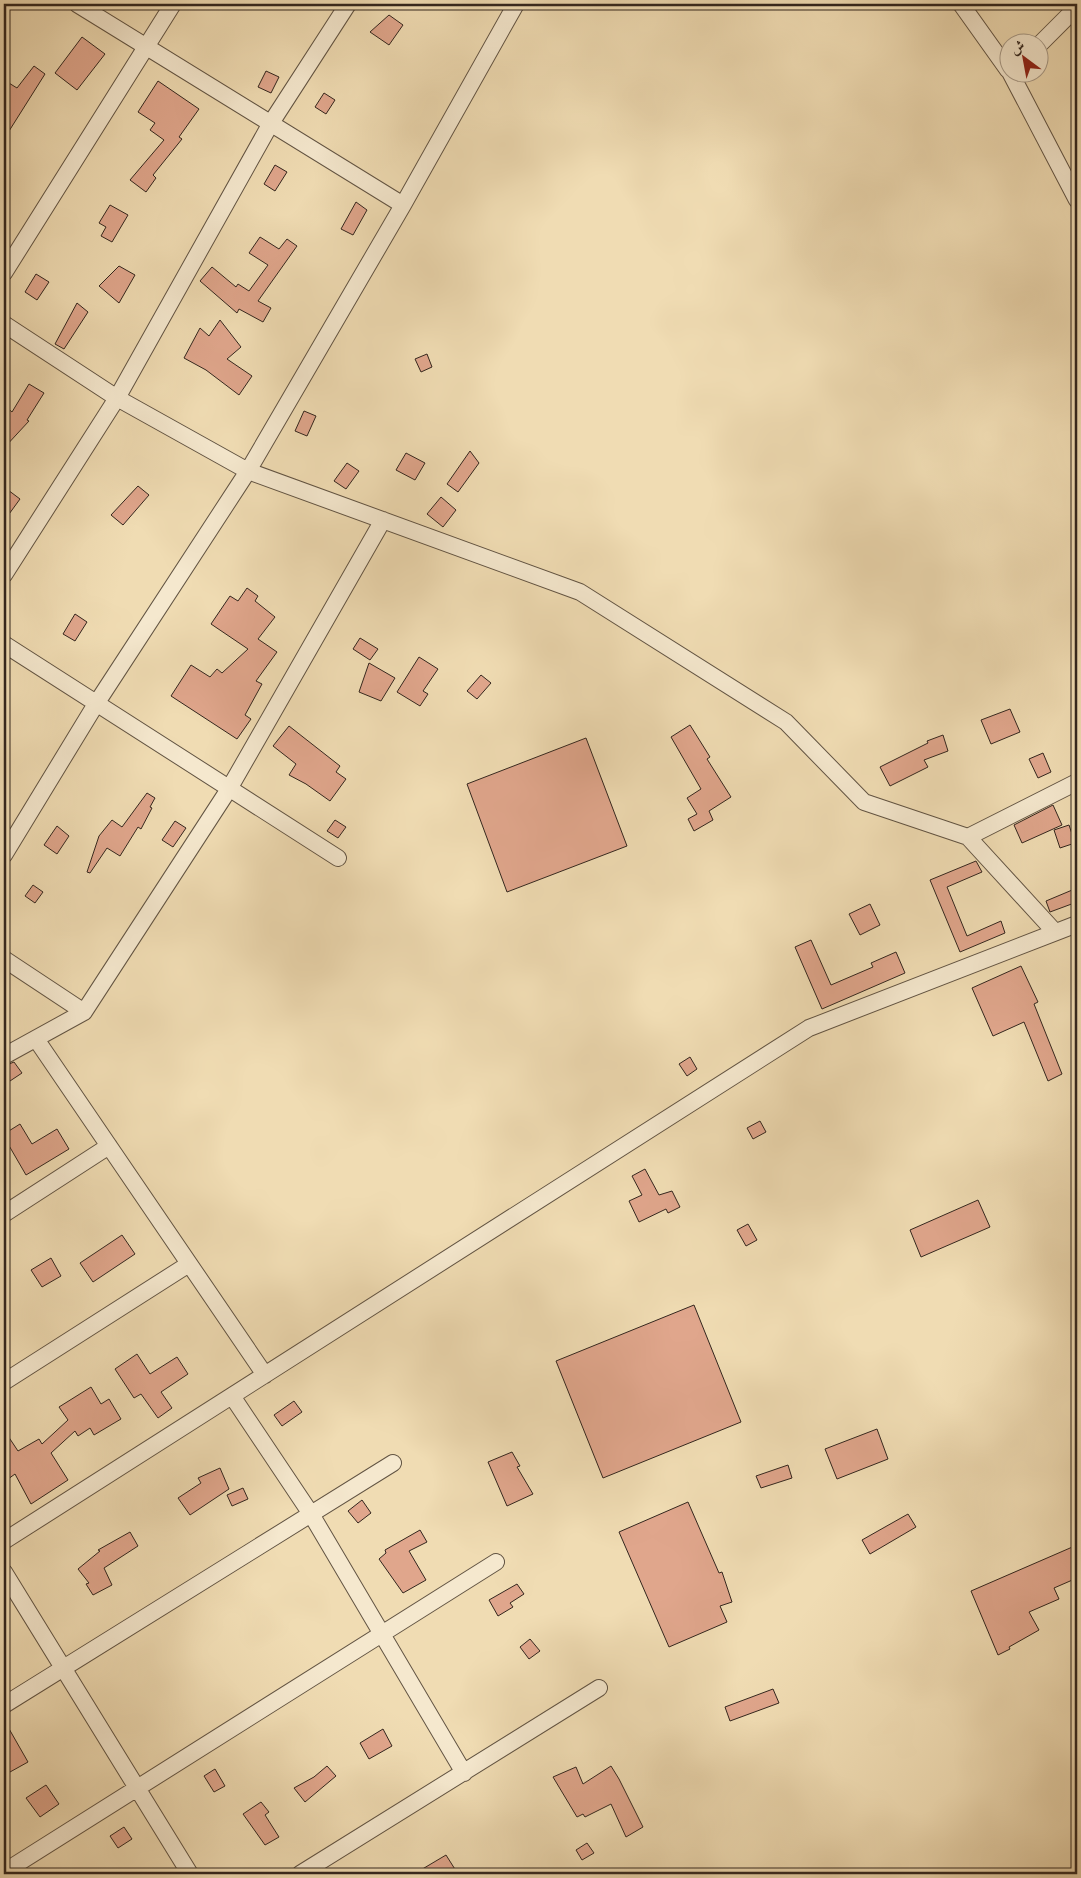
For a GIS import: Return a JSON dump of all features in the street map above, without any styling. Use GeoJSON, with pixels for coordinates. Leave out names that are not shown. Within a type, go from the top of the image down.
{"type":"FeatureCollection","features":[{"type":"Feature","properties":{"kind":"street"},"geometry":{"type":"LineString","coordinates":[[77,4],[403,205]]}},
{"type":"Feature","properties":{"kind":"street"},"geometry":{"type":"LineString","coordinates":[[4,273],[173,4]]}},
{"type":"Feature","properties":{"kind":"street"},"geometry":{"type":"LineString","coordinates":[[4,575],[117,398],[271,122],[348,4]]}},
{"type":"Feature","properties":{"kind":"street"},"geometry":{"type":"LineString","coordinates":[[4,855],[96,704],[248,471],[403,205],[516,4]]}},
{"type":"Feature","properties":{"kind":"street"},"geometry":{"type":"LineString","coordinates":[[961,4],[998,55]]}},
{"type":"Feature","properties":{"kind":"street"},"geometry":{"type":"LineString","coordinates":[[1048,36],[1077,7]]}},
{"type":"Feature","properties":{"kind":"street"},"geometry":{"type":"LineString","coordinates":[[1015,82],[1077,200]]}},
{"type":"Feature","properties":{"kind":"street"},"geometry":{"type":"LineString","coordinates":[[4,324],[117,398],[248,471],[580,592],[786,722],[864,802],[968,837],[1055,932]]}},
{"type":"Feature","properties":{"kind":"street"},"geometry":{"type":"LineString","coordinates":[[4,1056],[84,1012],[229,789],[383,520]]}},
{"type":"Feature","properties":{"kind":"street"},"geometry":{"type":"LineString","coordinates":[[4,644],[338,858]]}},
{"type":"Feature","properties":{"kind":"street"},"geometry":{"type":"LineString","coordinates":[[968,837],[1077,782]]}},
{"type":"Feature","properties":{"kind":"street"},"geometry":{"type":"LineString","coordinates":[[4,1541],[808,1028],[1077,924]]}},
{"type":"Feature","properties":{"kind":"street"},"geometry":{"type":"LineString","coordinates":[[4,959],[84,1012]]}},
{"type":"Feature","properties":{"kind":"street"},"geometry":{"type":"LineString","coordinates":[[36,1039],[265,1375]]}},
{"type":"Feature","properties":{"kind":"street"},"geometry":{"type":"LineString","coordinates":[[4,1214],[109,1146]]}},
{"type":"Feature","properties":{"kind":"street"},"geometry":{"type":"LineString","coordinates":[[4,1382],[189,1264]]}},
{"type":"Feature","properties":{"kind":"street"},"geometry":{"type":"LineString","coordinates":[[232,1396],[311,1514],[464,1772]]}},
{"type":"Feature","properties":{"kind":"street"},"geometry":{"type":"LineString","coordinates":[[4,1705],[393,1463]]}},
{"type":"Feature","properties":{"kind":"street"},"geometry":{"type":"LineString","coordinates":[[4,1872],[496,1562]]}},
{"type":"Feature","properties":{"kind":"street"},"geometry":{"type":"LineString","coordinates":[[4,1572],[190,1874]]}},
{"type":"Feature","properties":{"kind":"street"},"geometry":{"type":"LineString","coordinates":[[300,1874],[599,1688]]}},
{"type":"Feature","properties":{"kind":"building"},"geometry":{"type":"Polygon","coordinates":[[[389,15],[403,25],[389,45],[370,32],[389,15]]]}},
{"type":"Feature","properties":{"kind":"building"},"geometry":{"type":"Polygon","coordinates":[[[82,37],[105,54],[77,90],[55,73],[82,37]]]}},
{"type":"Feature","properties":{"kind":"building"},"geometry":{"type":"Polygon","coordinates":[[[34,66],[45,74],[4,139],[4,80],[17,88],[34,66]]]}},
{"type":"Feature","properties":{"kind":"building"},"geometry":{"type":"Polygon","coordinates":[[[266,71],[279,77],[271,93],[258,87],[266,71]]]}},
{"type":"Feature","properties":{"kind":"building"},"geometry":{"type":"Polygon","coordinates":[[[158,81],[199,109],[179,137],[182,139],[153,175],[156,178],[146,192],[130,180],[164,140],[150,130],[155,123],[138,112],[158,81]]]}},
{"type":"Feature","properties":{"kind":"building"},"geometry":{"type":"Polygon","coordinates":[[[324,93],[335,100],[326,114],[315,107],[324,93]]]}},
{"type":"Feature","properties":{"kind":"building"},"geometry":{"type":"Polygon","coordinates":[[[275,165],[287,172],[275,191],[264,184],[275,165]]]}},
{"type":"Feature","properties":{"kind":"building"},"geometry":{"type":"Polygon","coordinates":[[[356,202],[367,210],[353,235],[341,229],[356,202]]]}},
{"type":"Feature","properties":{"kind":"building"},"geometry":{"type":"Polygon","coordinates":[[[110,205],[128,215],[112,242],[101,236],[106,227],[99,223],[110,205]]]}},
{"type":"Feature","properties":{"kind":"building"},"geometry":{"type":"Polygon","coordinates":[[[260,237],[279,249],[287,239],[297,246],[258,301],[271,308],[263,322],[239,309],[237,313],[200,281],[212,267],[236,287],[238,284],[249,291],[268,265],[249,253],[260,237]]]}},
{"type":"Feature","properties":{"kind":"building"},"geometry":{"type":"Polygon","coordinates":[[[119,266],[135,275],[119,303],[99,286],[119,266]]]}},
{"type":"Feature","properties":{"kind":"building"},"geometry":{"type":"Polygon","coordinates":[[[36,274],[49,282],[37,300],[25,292],[36,274]]]}},
{"type":"Feature","properties":{"kind":"building"},"geometry":{"type":"Polygon","coordinates":[[[77,303],[88,312],[64,349],[55,344],[77,303]]]}},
{"type":"Feature","properties":{"kind":"building"},"geometry":{"type":"Polygon","coordinates":[[[220,320],[241,347],[227,359],[252,376],[239,395],[206,370],[184,358],[200,328],[209,336],[220,320]]]}},
{"type":"Feature","properties":{"kind":"building"},"geometry":{"type":"Polygon","coordinates":[[[427,354],[432,367],[421,372],[415,359],[427,354]]]}},
{"type":"Feature","properties":{"kind":"building"},"geometry":{"type":"Polygon","coordinates":[[[29,384],[44,393],[27,420],[29,421],[4,448],[4,405],[12,412],[29,384]]]}},
{"type":"Feature","properties":{"kind":"building"},"geometry":{"type":"Polygon","coordinates":[[[304,411],[316,416],[307,436],[295,431],[304,411]]]}},
{"type":"Feature","properties":{"kind":"building"},"geometry":{"type":"Polygon","coordinates":[[[470,451],[479,463],[458,492],[447,484],[470,451]]]}},
{"type":"Feature","properties":{"kind":"building"},"geometry":{"type":"Polygon","coordinates":[[[406,453],[425,463],[415,480],[396,470],[406,453]]]}},
{"type":"Feature","properties":{"kind":"building"},"geometry":{"type":"Polygon","coordinates":[[[347,463],[359,471],[346,489],[334,481],[347,463]]]}},
{"type":"Feature","properties":{"kind":"building"},"geometry":{"type":"Polygon","coordinates":[[[138,486],[149,495],[123,525],[111,515],[138,486]]]}},
{"type":"Feature","properties":{"kind":"building"},"geometry":{"type":"Polygon","coordinates":[[[4,487],[20,499],[4,521],[4,487]]]}},
{"type":"Feature","properties":{"kind":"building"},"geometry":{"type":"Polygon","coordinates":[[[441,497],[456,510],[443,527],[427,514],[441,497]]]}},
{"type":"Feature","properties":{"kind":"building"},"geometry":{"type":"Polygon","coordinates":[[[247,588],[258,596],[255,601],[275,617],[258,639],[277,652],[256,681],[262,684],[245,715],[251,719],[237,739],[171,696],[191,665],[210,677],[217,669],[222,673],[248,649],[211,624],[230,596],[238,601],[247,588]]]}},
{"type":"Feature","properties":{"kind":"building"},"geometry":{"type":"Polygon","coordinates":[[[75,614],[87,622],[75,641],[63,634],[75,614]]]}},
{"type":"Feature","properties":{"kind":"building"},"geometry":{"type":"Polygon","coordinates":[[[360,638],[378,649],[370,660],[353,649],[360,638]]]}},
{"type":"Feature","properties":{"kind":"building"},"geometry":{"type":"Polygon","coordinates":[[[419,657],[438,669],[423,691],[428,694],[420,706],[397,692],[419,657]]]}},
{"type":"Feature","properties":{"kind":"building"},"geometry":{"type":"Polygon","coordinates":[[[369,663],[395,678],[381,701],[359,692],[369,663]]]}},
{"type":"Feature","properties":{"kind":"building"},"geometry":{"type":"Polygon","coordinates":[[[481,675],[491,683],[477,699],[467,691],[481,675]]]}},
{"type":"Feature","properties":{"kind":"building"},"geometry":{"type":"Polygon","coordinates":[[[1010,709],[1020,732],[991,744],[981,720],[1010,709]]]}},
{"type":"Feature","properties":{"kind":"building"},"geometry":{"type":"Polygon","coordinates":[[[690,725],[710,757],[707,759],[731,797],[709,811],[713,820],[694,831],[688,819],[697,814],[687,798],[701,789],[671,737],[690,725]]]}},
{"type":"Feature","properties":{"kind":"building"},"geometry":{"type":"Polygon","coordinates":[[[289,726],[340,766],[336,772],[346,779],[330,801],[306,784],[289,775],[296,764],[273,746],[289,726]]]}},
{"type":"Feature","properties":{"kind":"building"},"geometry":{"type":"Polygon","coordinates":[[[943,735],[948,751],[924,760],[928,767],[890,786],[880,767],[928,743],[927,741],[943,735]]]}},
{"type":"Feature","properties":{"kind":"building"},"geometry":{"type":"Polygon","coordinates":[[[586,738],[627,846],[507,892],[467,784],[586,738]]]}},
{"type":"Feature","properties":{"kind":"building"},"geometry":{"type":"Polygon","coordinates":[[[1043,753],[1051,772],[1038,778],[1029,759],[1043,753]]]}},
{"type":"Feature","properties":{"kind":"building"},"geometry":{"type":"Polygon","coordinates":[[[147,793],[155,798],[141,829],[138,827],[120,856],[107,848],[90,873],[87,872],[99,836],[112,820],[122,827],[147,793]]]}},
{"type":"Feature","properties":{"kind":"building"},"geometry":{"type":"Polygon","coordinates":[[[1053,805],[1062,825],[1022,843],[1014,825],[1053,805]]]}},
{"type":"Feature","properties":{"kind":"building"},"geometry":{"type":"Polygon","coordinates":[[[335,820],[346,827],[338,838],[327,831],[335,820]]]}},
{"type":"Feature","properties":{"kind":"building"},"geometry":{"type":"Polygon","coordinates":[[[175,821],[186,828],[173,847],[162,840],[175,821]]]}},
{"type":"Feature","properties":{"kind":"building"},"geometry":{"type":"Polygon","coordinates":[[[1069,825],[1075,843],[1060,848],[1054,830],[1069,825]]]}},
{"type":"Feature","properties":{"kind":"building"},"geometry":{"type":"Polygon","coordinates":[[[57,826],[69,836],[57,854],[44,845],[57,826]]]}},
{"type":"Feature","properties":{"kind":"building"},"geometry":{"type":"Polygon","coordinates":[[[976,861],[982,872],[947,887],[967,936],[1001,921],[1005,933],[960,952],[930,880],[976,861]]]}},
{"type":"Feature","properties":{"kind":"building"},"geometry":{"type":"Polygon","coordinates":[[[33,885],[43,892],[35,903],[25,896],[33,885]]]}},
{"type":"Feature","properties":{"kind":"building"},"geometry":{"type":"Polygon","coordinates":[[[1077,888],[1077,902],[1050,912],[1046,901],[1077,888]]]}},
{"type":"Feature","properties":{"kind":"building"},"geometry":{"type":"Polygon","coordinates":[[[870,904],[880,925],[860,935],[849,914],[870,904]]]}},
{"type":"Feature","properties":{"kind":"building"},"geometry":{"type":"Polygon","coordinates":[[[811,940],[831,985],[873,967],[871,963],[896,952],[905,973],[822,1009],[795,947],[811,940]]]}},
{"type":"Feature","properties":{"kind":"building"},"geometry":{"type":"Polygon","coordinates":[[[1021,966],[1038,1002],[1034,1004],[1062,1074],[1048,1081],[1024,1022],[993,1036],[972,988],[1021,966]]]}},
{"type":"Feature","properties":{"kind":"building"},"geometry":{"type":"Polygon","coordinates":[[[690,1057],[697,1069],[687,1076],[679,1064],[690,1057]]]}},
{"type":"Feature","properties":{"kind":"building"},"geometry":{"type":"Polygon","coordinates":[[[14,1062],[22,1073],[4,1085],[4,1066],[14,1062]]]}},
{"type":"Feature","properties":{"kind":"building"},"geometry":{"type":"Polygon","coordinates":[[[760,1121],[766,1132],[753,1139],[747,1128],[760,1121]]]}},
{"type":"Feature","properties":{"kind":"building"},"geometry":{"type":"Polygon","coordinates":[[[20,1124],[32,1144],[57,1129],[69,1149],[26,1175],[4,1137],[4,1134],[20,1124]]]}},
{"type":"Feature","properties":{"kind":"building"},"geometry":{"type":"Polygon","coordinates":[[[645,1169],[659,1195],[672,1191],[680,1207],[668,1213],[666,1209],[639,1222],[629,1201],[642,1195],[632,1176],[645,1169]]]}},
{"type":"Feature","properties":{"kind":"building"},"geometry":{"type":"Polygon","coordinates":[[[978,1200],[990,1227],[921,1257],[910,1230],[978,1200]]]}},
{"type":"Feature","properties":{"kind":"building"},"geometry":{"type":"Polygon","coordinates":[[[748,1224],[757,1240],[746,1246],[737,1230],[748,1224]]]}},
{"type":"Feature","properties":{"kind":"building"},"geometry":{"type":"Polygon","coordinates":[[[122,1235],[135,1254],[93,1282],[80,1263],[122,1235]]]}},
{"type":"Feature","properties":{"kind":"building"},"geometry":{"type":"Polygon","coordinates":[[[51,1258],[61,1276],[42,1287],[31,1270],[51,1258]]]}},
{"type":"Feature","properties":{"kind":"building"},"geometry":{"type":"Polygon","coordinates":[[[694,1305],[741,1422],[603,1478],[556,1361],[694,1305]]]}},
{"type":"Feature","properties":{"kind":"building"},"geometry":{"type":"Polygon","coordinates":[[[137,1354],[150,1374],[177,1357],[188,1374],[161,1392],[172,1408],[158,1418],[141,1394],[134,1398],[115,1369],[137,1354]]]}},
{"type":"Feature","properties":{"kind":"building"},"geometry":{"type":"Polygon","coordinates":[[[91,1387],[101,1404],[109,1399],[121,1419],[94,1435],[90,1428],[78,1436],[75,1431],[51,1453],[68,1480],[31,1504],[15,1474],[4,1482],[4,1430],[18,1451],[39,1439],[42,1444],[68,1420],[59,1407],[91,1387]]]}},
{"type":"Feature","properties":{"kind":"building"},"geometry":{"type":"Polygon","coordinates":[[[294,1401],[302,1412],[282,1426],[274,1415],[294,1401]]]}},
{"type":"Feature","properties":{"kind":"building"},"geometry":{"type":"Polygon","coordinates":[[[877,1429],[888,1459],[837,1479],[825,1449],[877,1429]]]}},
{"type":"Feature","properties":{"kind":"building"},"geometry":{"type":"Polygon","coordinates":[[[512,1452],[520,1466],[517,1467],[533,1494],[507,1506],[488,1462],[512,1452]]]}},
{"type":"Feature","properties":{"kind":"building"},"geometry":{"type":"Polygon","coordinates":[[[788,1465],[792,1478],[761,1488],[756,1476],[788,1465]]]}},
{"type":"Feature","properties":{"kind":"building"},"geometry":{"type":"Polygon","coordinates":[[[220,1468],[229,1489],[190,1515],[178,1498],[201,1483],[198,1478],[220,1468]]]}},
{"type":"Feature","properties":{"kind":"building"},"geometry":{"type":"Polygon","coordinates":[[[243,1488],[248,1499],[232,1506],[227,1495],[243,1488]]]}},
{"type":"Feature","properties":{"kind":"building"},"geometry":{"type":"Polygon","coordinates":[[[362,1500],[371,1513],[358,1523],[348,1511],[362,1500]]]}},
{"type":"Feature","properties":{"kind":"building"},"geometry":{"type":"Polygon","coordinates":[[[688,1502],[719,1573],[722,1572],[732,1602],[720,1606],[727,1622],[669,1647],[619,1532],[688,1502]]]}},
{"type":"Feature","properties":{"kind":"building"},"geometry":{"type":"Polygon","coordinates":[[[908,1514],[916,1527],[870,1554],[862,1540],[908,1514]]]}},
{"type":"Feature","properties":{"kind":"building"},"geometry":{"type":"Polygon","coordinates":[[[420,1530],[427,1542],[409,1551],[426,1580],[403,1593],[379,1559],[386,1553],[385,1550],[420,1530]]]}},
{"type":"Feature","properties":{"kind":"building"},"geometry":{"type":"Polygon","coordinates":[[[130,1532],[138,1546],[104,1568],[112,1585],[93,1595],[86,1584],[89,1583],[78,1569],[100,1551],[98,1550],[130,1532]]]}},
{"type":"Feature","properties":{"kind":"building"},"geometry":{"type":"Polygon","coordinates":[[[1077,1545],[1077,1578],[1054,1588],[1059,1599],[1029,1612],[1039,1630],[998,1655],[971,1591],[1077,1545]]]}},
{"type":"Feature","properties":{"kind":"building"},"geometry":{"type":"Polygon","coordinates":[[[517,1584],[524,1594],[510,1603],[513,1607],[498,1616],[489,1600],[517,1584]]]}},
{"type":"Feature","properties":{"kind":"building"},"geometry":{"type":"Polygon","coordinates":[[[530,1639],[540,1651],[529,1659],[520,1647],[530,1639]]]}},
{"type":"Feature","properties":{"kind":"building"},"geometry":{"type":"Polygon","coordinates":[[[773,1689],[779,1703],[730,1721],[725,1707],[773,1689]]]}},
{"type":"Feature","properties":{"kind":"building"},"geometry":{"type":"Polygon","coordinates":[[[4,1720],[28,1762],[10,1772],[4,1762],[4,1720]]]}},
{"type":"Feature","properties":{"kind":"building"},"geometry":{"type":"Polygon","coordinates":[[[383,1729],[392,1746],[369,1759],[360,1743],[383,1729]]]}},
{"type":"Feature","properties":{"kind":"building"},"geometry":{"type":"Polygon","coordinates":[[[327,1766],[336,1776],[305,1802],[294,1788],[314,1777],[327,1766]]]}},
{"type":"Feature","properties":{"kind":"building"},"geometry":{"type":"Polygon","coordinates":[[[611,1766],[643,1827],[626,1837],[611,1804],[585,1817],[583,1814],[577,1817],[553,1777],[576,1767],[583,1784],[611,1766]]]}},
{"type":"Feature","properties":{"kind":"building"},"geometry":{"type":"Polygon","coordinates":[[[215,1769],[225,1786],[214,1792],[204,1776],[215,1769]]]}},
{"type":"Feature","properties":{"kind":"building"},"geometry":{"type":"Polygon","coordinates":[[[46,1785],[59,1804],[40,1817],[26,1798],[46,1785]]]}},
{"type":"Feature","properties":{"kind":"building"},"geometry":{"type":"Polygon","coordinates":[[[261,1802],[269,1812],[265,1815],[279,1837],[265,1845],[243,1814],[261,1802]]]}},
{"type":"Feature","properties":{"kind":"building"},"geometry":{"type":"Polygon","coordinates":[[[124,1827],[132,1839],[118,1848],[110,1836],[124,1827]]]}},
{"type":"Feature","properties":{"kind":"building"},"geometry":{"type":"Polygon","coordinates":[[[587,1843],[594,1853],[582,1860],[576,1850],[587,1843]]]}},
{"type":"Feature","properties":{"kind":"building"},"geometry":{"type":"Polygon","coordinates":[[[446,1855],[458,1874],[414,1874],[446,1855]]]}}]}
